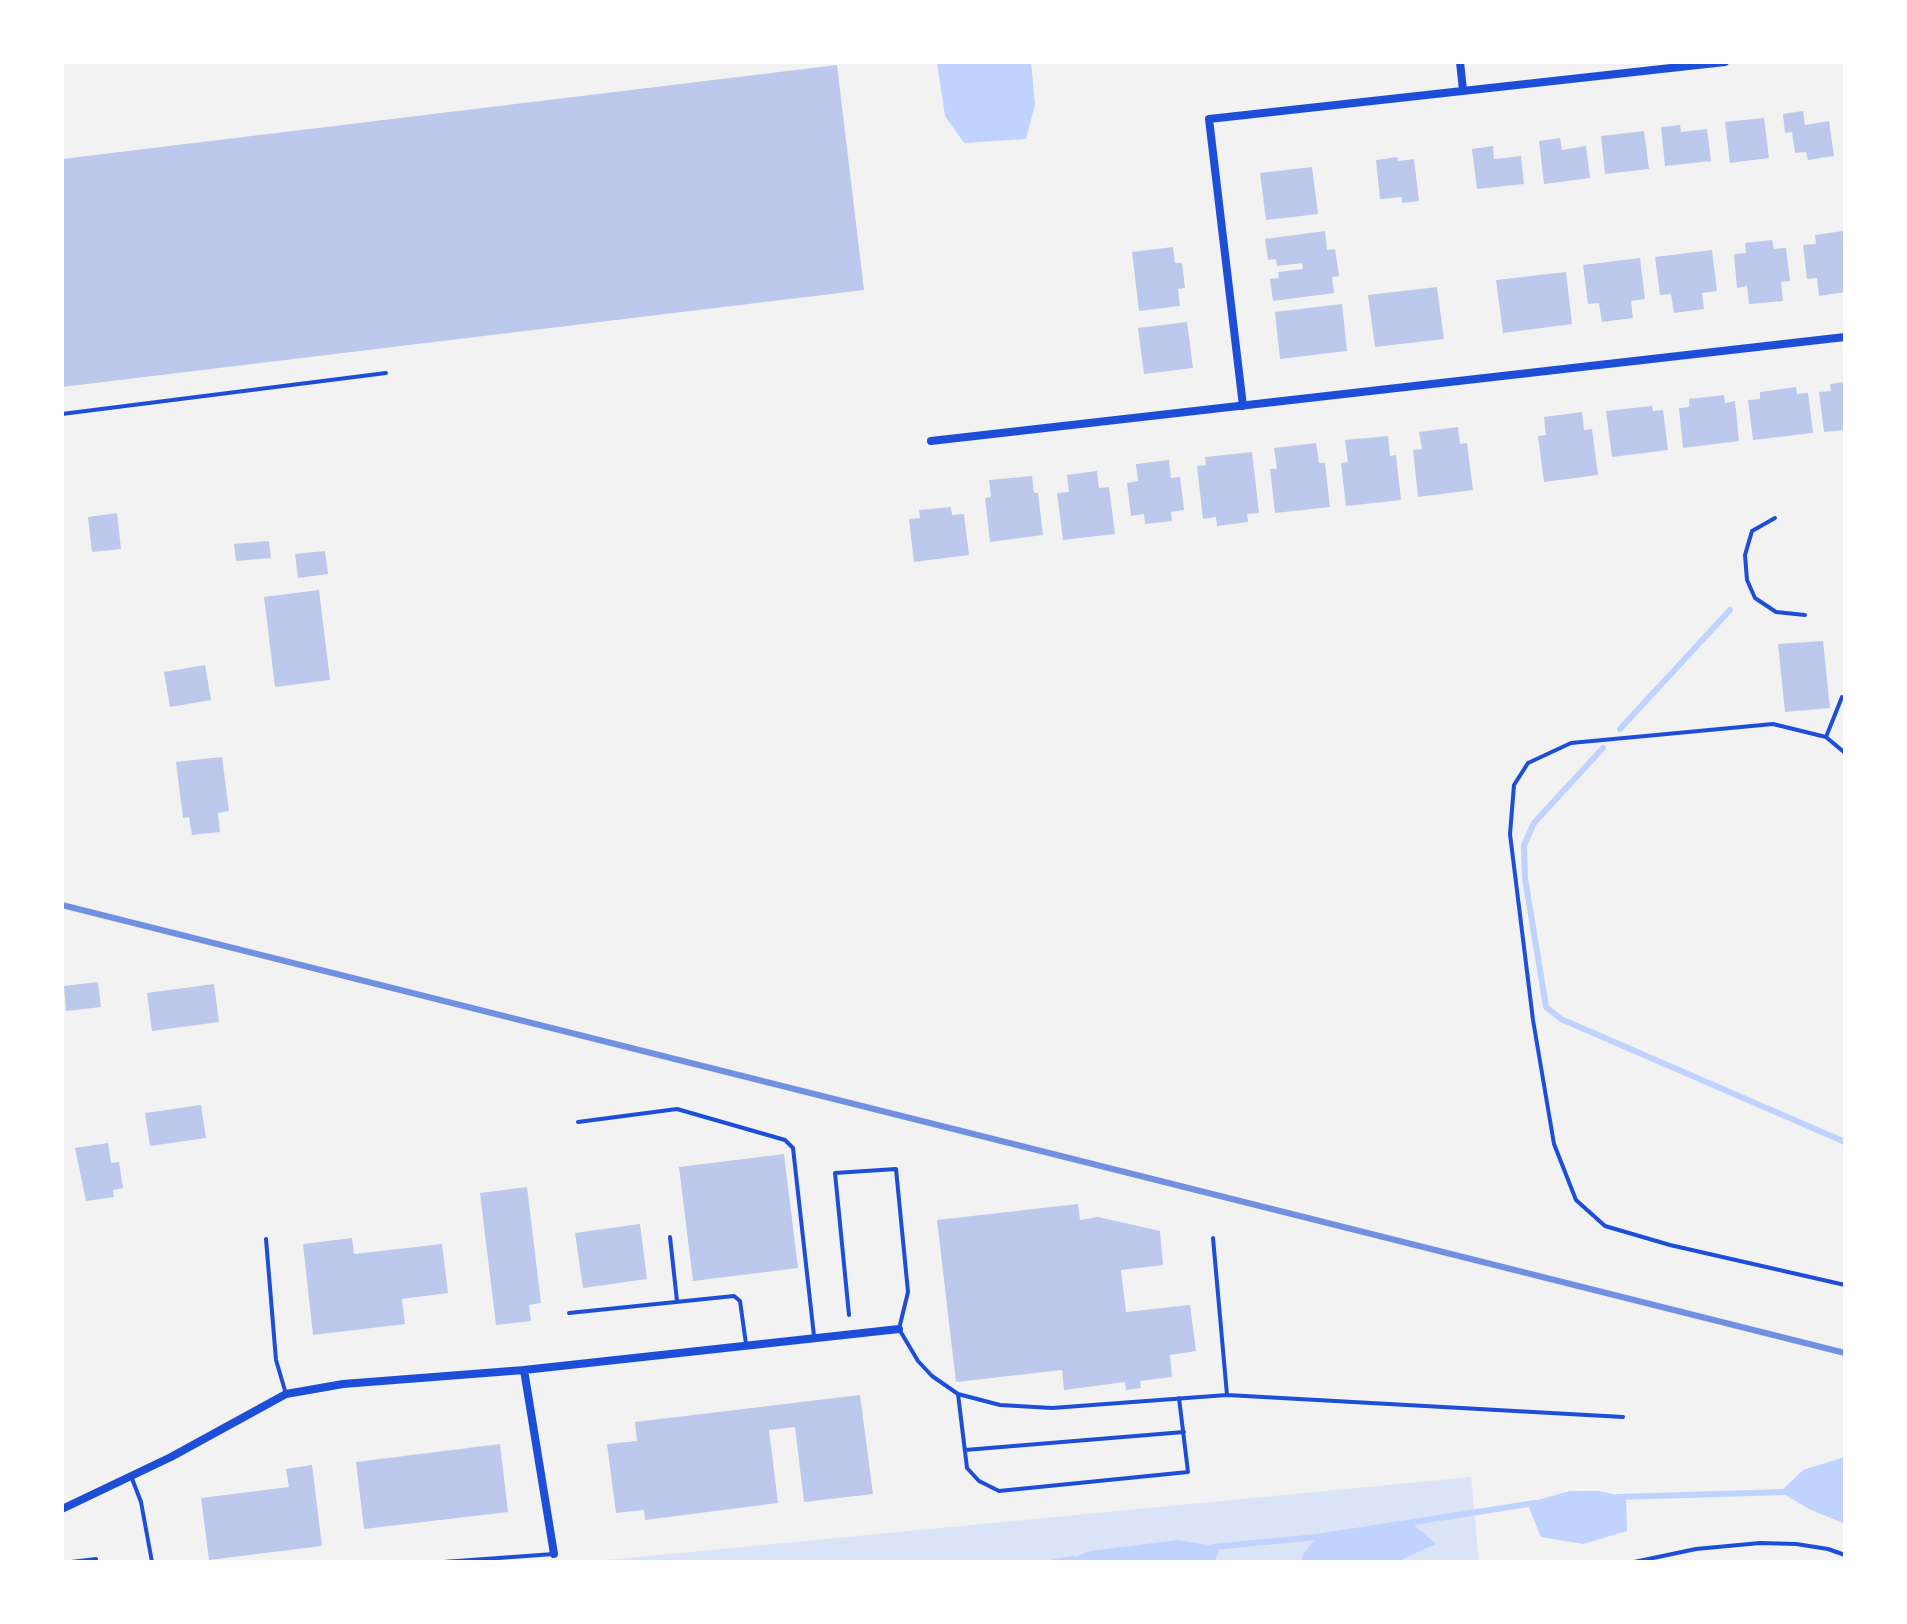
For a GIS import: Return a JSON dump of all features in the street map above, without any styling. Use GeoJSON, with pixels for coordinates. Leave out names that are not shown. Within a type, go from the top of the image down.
{"type":"FeatureCollection","features":[{"type":"Feature","properties":{"kind":"street"},"geometry":{"type":"LineString","coordinates":[[1460,62],[1463,90]]}},
{"type":"Feature","properties":{"kind":"street"},"geometry":{"type":"LineString","coordinates":[[1243,406],[1209,119],[1721,62]]}},
{"type":"Feature","properties":{"kind":"street"},"geometry":{"type":"LineString","coordinates":[[931,441],[1845,337]]}},
{"type":"Feature","properties":{"kind":"street"},"geometry":{"type":"LineString","coordinates":[[62,1509],[171,1457],[286,1394],[343,1384],[524,1370],[899,1329]]}},
{"type":"Feature","properties":{"kind":"street"},"geometry":{"type":"LineString","coordinates":[[524,1370],[554,1554]]}},
{"type":"Feature","properties":{"kind":"lane"},"geometry":{"type":"LineString","coordinates":[[62,414],[386,373]]}},
{"type":"Feature","properties":{"kind":"lane"},"geometry":{"type":"LineString","coordinates":[[1775,518],[1752,531],[1745,555],[1747,580],[1755,598],[1776,612],[1805,615]]}},
{"type":"Feature","properties":{"kind":"lane"},"geometry":{"type":"LineString","coordinates":[[578,1122],[677,1109],[785,1140],[793,1148],[814,1339]]}},
{"type":"Feature","properties":{"kind":"lane"},"geometry":{"type":"LineString","coordinates":[[849,1315],[835,1173],[896,1169],[908,1292],[899,1329],[918,1361],[932,1376],[958,1394],[1000,1405],[1052,1408],[1227,1395],[1623,1417]]}},
{"type":"Feature","properties":{"kind":"lane"},"geometry":{"type":"LineString","coordinates":[[670,1237],[677,1301]]}},
{"type":"Feature","properties":{"kind":"lane"},"geometry":{"type":"LineString","coordinates":[[1213,1238],[1227,1395]]}},
{"type":"Feature","properties":{"kind":"lane"},"geometry":{"type":"LineString","coordinates":[[266,1239],[276,1360],[286,1394]]}},
{"type":"Feature","properties":{"kind":"lane"},"geometry":{"type":"LineString","coordinates":[[569,1313],[734,1296],[740,1301],[746,1346]]}},
{"type":"Feature","properties":{"kind":"lane"},"geometry":{"type":"LineString","coordinates":[[958,1394],[967,1468],[979,1481],[999,1491],[1188,1472],[1179,1398]]}},
{"type":"Feature","properties":{"kind":"lane"},"geometry":{"type":"LineString","coordinates":[[965,1450],[1184,1432]]}},
{"type":"Feature","properties":{"kind":"lane"},"geometry":{"type":"LineString","coordinates":[[131,1476],[141,1502],[152,1562]]}},
{"type":"Feature","properties":{"kind":"lane"},"geometry":{"type":"LineString","coordinates":[[443,1562],[554,1554]]}},
{"type":"Feature","properties":{"kind":"path"},"geometry":{"type":"LineString","coordinates":[[1826,737],[1842,697]]}},
{"type":"Feature","properties":{"kind":"path"},"geometry":{"type":"LineString","coordinates":[[1845,753],[1826,737],[1773,724],[1571,743],[1528,763],[1514,785],[1510,834],[1533,1020],[1551,1129],[1576,1200],[1605,1226],[1670,1245],[1845,1285]]}},
{"type":"Feature","properties":{"kind":"path"},"geometry":{"type":"LineString","coordinates":[[1634,1562],[1696,1549],[1760,1543],[1796,1544],[1845,1555]]}},
{"type":"Feature","properties":{"kind":"path"},"geometry":{"type":"LineString","coordinates":[[71,1562],[96,1559],[96,1562]]}},
{"type":"Feature","properties":{"kind":"shaded area"},"geometry":{"type":"Polygon","coordinates":[[[1471,1477],[1479,1562],[586,1562],[1471,1477]]]}},
{"type":"Feature","properties":{"kind":"water"},"geometry":{"type":"Polygon","coordinates":[[[937,62],[1031,62],[1035,104],[1026,139],[964,143],[945,116],[937,62]]]}},
{"type":"Feature","properties":{"kind":"water"},"geometry":{"type":"Polygon","coordinates":[[[1845,1457],[1845,1524],[1809,1509],[1780,1492],[1803,1470],[1845,1457]]]}},
{"type":"Feature","properties":{"kind":"water"},"geometry":{"type":"Polygon","coordinates":[[[1570,1491],[1599,1491],[1626,1497],[1627,1531],[1583,1544],[1541,1537],[1527,1503],[1570,1491]]]}},
{"type":"Feature","properties":{"kind":"water"},"geometry":{"type":"Polygon","coordinates":[[[1413,1524],[1436,1544],[1396,1562],[1302,1562],[1303,1554],[1317,1537],[1413,1524]]]}},
{"type":"Feature","properties":{"kind":"water"},"geometry":{"type":"Polygon","coordinates":[[[1178,1540],[1220,1547],[1215,1562],[1068,1560],[1090,1551],[1178,1540]]]}},
{"type":"Feature","properties":{"kind":"building"},"geometry":{"type":"Polygon","coordinates":[[[837,65],[864,290],[62,387],[62,159],[837,65]]]}},
{"type":"Feature","properties":{"kind":"building"},"geometry":{"type":"Polygon","coordinates":[[[1803,111],[1805,125],[1829,121],[1834,156],[1808,160],[1806,152],[1795,153],[1792,132],[1785,133],[1783,114],[1803,111]]]}},
{"type":"Feature","properties":{"kind":"building"},"geometry":{"type":"Polygon","coordinates":[[[1764,118],[1769,158],[1730,163],[1725,122],[1764,118]]]}},
{"type":"Feature","properties":{"kind":"building"},"geometry":{"type":"Polygon","coordinates":[[[1680,125],[1681,132],[1707,129],[1711,161],[1665,166],[1661,127],[1680,125]]]}},
{"type":"Feature","properties":{"kind":"building"},"geometry":{"type":"Polygon","coordinates":[[[1644,131],[1649,169],[1605,174],[1601,136],[1644,131]]]}},
{"type":"Feature","properties":{"kind":"building"},"geometry":{"type":"Polygon","coordinates":[[[1560,138],[1562,150],[1586,146],[1590,178],[1544,184],[1539,141],[1560,138]]]}},
{"type":"Feature","properties":{"kind":"building"},"geometry":{"type":"Polygon","coordinates":[[[1493,146],[1494,159],[1521,156],[1524,184],[1477,189],[1472,149],[1493,146]]]}},
{"type":"Feature","properties":{"kind":"building"},"geometry":{"type":"Polygon","coordinates":[[[1397,157],[1398,161],[1414,159],[1419,201],[1402,203],[1402,197],[1380,199],[1376,160],[1397,157]]]}},
{"type":"Feature","properties":{"kind":"building"},"geometry":{"type":"Polygon","coordinates":[[[1312,167],[1318,214],[1266,220],[1260,173],[1312,167]]]}},
{"type":"Feature","properties":{"kind":"building"},"geometry":{"type":"Polygon","coordinates":[[[1325,231],[1327,250],[1335,249],[1339,276],[1332,277],[1334,293],[1273,301],[1270,279],[1279,278],[1278,272],[1303,269],[1302,263],[1277,266],[1276,259],[1268,260],[1265,239],[1325,231]]]}},
{"type":"Feature","properties":{"kind":"building"},"geometry":{"type":"Polygon","coordinates":[[[1843,231],[1845,292],[1819,296],[1817,278],[1807,279],[1803,245],[1816,244],[1815,235],[1843,231]]]}},
{"type":"Feature","properties":{"kind":"building"},"geometry":{"type":"Polygon","coordinates":[[[1772,240],[1774,249],[1786,248],[1790,281],[1781,282],[1783,301],[1749,304],[1747,286],[1737,288],[1734,254],[1746,253],[1745,243],[1772,240]]]}},
{"type":"Feature","properties":{"kind":"building"},"geometry":{"type":"Polygon","coordinates":[[[1173,247],[1175,263],[1182,263],[1185,288],[1178,289],[1180,306],[1139,311],[1132,252],[1173,247]]]}},
{"type":"Feature","properties":{"kind":"building"},"geometry":{"type":"Polygon","coordinates":[[[1712,250],[1717,291],[1702,293],[1704,309],[1674,313],[1671,294],[1660,295],[1655,257],[1712,250]]]}},
{"type":"Feature","properties":{"kind":"building"},"geometry":{"type":"Polygon","coordinates":[[[1640,258],[1645,299],[1631,301],[1633,318],[1602,322],[1599,303],[1588,304],[1583,265],[1640,258]]]}},
{"type":"Feature","properties":{"kind":"building"},"geometry":{"type":"Polygon","coordinates":[[[1566,272],[1572,324],[1503,333],[1496,280],[1566,272]]]}},
{"type":"Feature","properties":{"kind":"building"},"geometry":{"type":"Polygon","coordinates":[[[1437,287],[1444,339],[1375,347],[1368,295],[1437,287]]]}},
{"type":"Feature","properties":{"kind":"building"},"geometry":{"type":"Polygon","coordinates":[[[1342,304],[1347,351],[1280,359],[1275,312],[1342,304]]]}},
{"type":"Feature","properties":{"kind":"building"},"geometry":{"type":"Polygon","coordinates":[[[1187,322],[1193,368],[1144,374],[1138,328],[1187,322]]]}},
{"type":"Feature","properties":{"kind":"building"},"geometry":{"type":"Polygon","coordinates":[[[1845,382],[1845,430],[1824,432],[1819,392],[1831,391],[1830,384],[1845,382]]]}},
{"type":"Feature","properties":{"kind":"building"},"geometry":{"type":"Polygon","coordinates":[[[1796,387],[1797,394],[1808,393],[1813,433],[1753,440],[1748,400],[1760,399],[1760,392],[1796,387]]]}},
{"type":"Feature","properties":{"kind":"building"},"geometry":{"type":"Polygon","coordinates":[[[1724,395],[1725,403],[1735,401],[1739,441],[1683,448],[1679,408],[1689,407],[1689,399],[1724,395]]]}},
{"type":"Feature","properties":{"kind":"building"},"geometry":{"type":"Polygon","coordinates":[[[1652,406],[1653,411],[1663,410],[1668,450],[1612,457],[1606,411],[1652,406]]]}},
{"type":"Feature","properties":{"kind":"building"},"geometry":{"type":"Polygon","coordinates":[[[1582,412],[1584,430],[1592,429],[1598,475],[1544,482],[1538,436],[1546,435],[1544,417],[1582,412]]]}},
{"type":"Feature","properties":{"kind":"building"},"geometry":{"type":"Polygon","coordinates":[[[1458,427],[1460,444],[1467,443],[1473,490],[1418,497],[1413,450],[1422,449],[1419,432],[1458,427]]]}},
{"type":"Feature","properties":{"kind":"building"},"geometry":{"type":"Polygon","coordinates":[[[1388,436],[1390,456],[1396,455],[1401,500],[1346,506],[1341,463],[1348,462],[1345,440],[1388,436]]]}},
{"type":"Feature","properties":{"kind":"building"},"geometry":{"type":"Polygon","coordinates":[[[1316,443],[1319,463],[1325,463],[1330,507],[1275,513],[1270,469],[1277,469],[1274,448],[1316,443]]]}},
{"type":"Feature","properties":{"kind":"building"},"geometry":{"type":"Polygon","coordinates":[[[1252,452],[1259,513],[1247,514],[1248,522],[1217,526],[1216,517],[1203,519],[1197,466],[1206,465],[1205,457],[1252,452]]]}},
{"type":"Feature","properties":{"kind":"building"},"geometry":{"type":"Polygon","coordinates":[[[1169,460],[1171,478],[1180,477],[1184,510],[1171,512],[1172,521],[1145,524],[1144,514],[1131,516],[1127,483],[1138,481],[1136,464],[1169,460]]]}},
{"type":"Feature","properties":{"kind":"building"},"geometry":{"type":"Polygon","coordinates":[[[1097,471],[1099,488],[1109,487],[1115,534],[1063,540],[1057,493],[1069,492],[1067,475],[1097,471]]]}},
{"type":"Feature","properties":{"kind":"building"},"geometry":{"type":"Polygon","coordinates":[[[1032,476],[1034,493],[1038,493],[1043,535],[990,542],[985,498],[991,497],[989,480],[1032,476]]]}},
{"type":"Feature","properties":{"kind":"building"},"geometry":{"type":"Polygon","coordinates":[[[951,507],[952,515],[964,514],[969,555],[914,562],[909,519],[920,518],[919,510],[951,507]]]}},
{"type":"Feature","properties":{"kind":"building"},"geometry":{"type":"Polygon","coordinates":[[[117,513],[121,549],[92,552],[88,517],[117,513]]]}},
{"type":"Feature","properties":{"kind":"building"},"geometry":{"type":"Polygon","coordinates":[[[269,541],[271,558],[236,561],[234,544],[269,541]]]}},
{"type":"Feature","properties":{"kind":"building"},"geometry":{"type":"Polygon","coordinates":[[[325,551],[328,574],[298,578],[295,554],[325,551]]]}},
{"type":"Feature","properties":{"kind":"building"},"geometry":{"type":"Polygon","coordinates":[[[319,590],[330,680],[275,687],[264,597],[319,590]]]}},
{"type":"Feature","properties":{"kind":"building"},"geometry":{"type":"Polygon","coordinates":[[[1823,641],[1830,708],[1785,712],[1778,644],[1823,641]]]}},
{"type":"Feature","properties":{"kind":"building"},"geometry":{"type":"Polygon","coordinates":[[[205,665],[211,700],[170,707],[164,672],[205,665]]]}},
{"type":"Feature","properties":{"kind":"building"},"geometry":{"type":"Polygon","coordinates":[[[222,757],[229,811],[218,813],[220,832],[192,835],[189,817],[183,818],[176,762],[222,757]]]}},
{"type":"Feature","properties":{"kind":"building"},"geometry":{"type":"Polygon","coordinates":[[[98,982],[101,1007],[66,1011],[64,986],[98,982]]]}},
{"type":"Feature","properties":{"kind":"building"},"geometry":{"type":"Polygon","coordinates":[[[214,984],[219,1022],[152,1031],[147,993],[214,984]]]}},
{"type":"Feature","properties":{"kind":"building"},"geometry":{"type":"Polygon","coordinates":[[[201,1105],[206,1138],[150,1146],[145,1113],[201,1105]]]}},
{"type":"Feature","properties":{"kind":"building"},"geometry":{"type":"Polygon","coordinates":[[[108,1143],[111,1163],[119,1162],[123,1188],[113,1190],[114,1197],[86,1201],[75,1148],[108,1143]]]}},
{"type":"Feature","properties":{"kind":"building"},"geometry":{"type":"Polygon","coordinates":[[[784,1154],[798,1268],[693,1281],[679,1167],[784,1154]]]}},
{"type":"Feature","properties":{"kind":"building"},"geometry":{"type":"Polygon","coordinates":[[[527,1187],[541,1303],[529,1305],[531,1321],[496,1325],[480,1193],[527,1187]]]}},
{"type":"Feature","properties":{"kind":"building"},"geometry":{"type":"Polygon","coordinates":[[[1078,1204],[1080,1220],[1098,1217],[1160,1231],[1163,1265],[1121,1270],[1126,1312],[1190,1305],[1196,1351],[1170,1355],[1172,1377],[1140,1381],[1141,1388],[1126,1390],[1125,1382],[1064,1390],[1062,1370],[956,1382],[937,1220],[1078,1204]]]}},
{"type":"Feature","properties":{"kind":"building"},"geometry":{"type":"Polygon","coordinates":[[[640,1224],[647,1279],[583,1288],[575,1233],[640,1224]]]}},
{"type":"Feature","properties":{"kind":"building"},"geometry":{"type":"Polygon","coordinates":[[[352,1238],[354,1254],[442,1244],[448,1293],[402,1299],[405,1324],[313,1335],[303,1244],[352,1238]]]}},
{"type":"Feature","properties":{"kind":"building"},"geometry":{"type":"Polygon","coordinates":[[[860,1395],[873,1494],[804,1502],[795,1427],[769,1430],[778,1503],[645,1520],[644,1510],[616,1513],[607,1444],[637,1441],[635,1422],[860,1395]]]}},
{"type":"Feature","properties":{"kind":"building"},"geometry":{"type":"Polygon","coordinates":[[[500,1444],[508,1512],[364,1529],[356,1462],[500,1444]]]}},
{"type":"Feature","properties":{"kind":"building"},"geometry":{"type":"Polygon","coordinates":[[[312,1465],[322,1546],[209,1560],[201,1498],[289,1487],[286,1469],[312,1465]]]}},
{"type":"Feature","properties":{"kind":"waterway"},"geometry":{"type":"LineString","coordinates":[[1620,729],[1730,610]]}},
{"type":"Feature","properties":{"kind":"waterway"},"geometry":{"type":"LineString","coordinates":[[1603,748],[1534,823],[1524,845],[1525,878],[1546,1007],[1561,1019],[1845,1142]]}},
{"type":"Feature","properties":{"kind":"waterway"},"geometry":{"type":"LineString","coordinates":[[1618,1497],[1786,1492]]}},
{"type":"Feature","properties":{"kind":"waterway"},"geometry":{"type":"LineString","coordinates":[[1213,1547],[1317,1537],[1535,1503]]}},
{"type":"Feature","properties":{"kind":"waterway"},"geometry":{"type":"LineString","coordinates":[[1054,1562],[1074,1559]]}},
{"type":"Feature","properties":{"kind":"railway"},"geometry":{"type":"LineString","coordinates":[[62,905],[1845,1353]]}}]}
